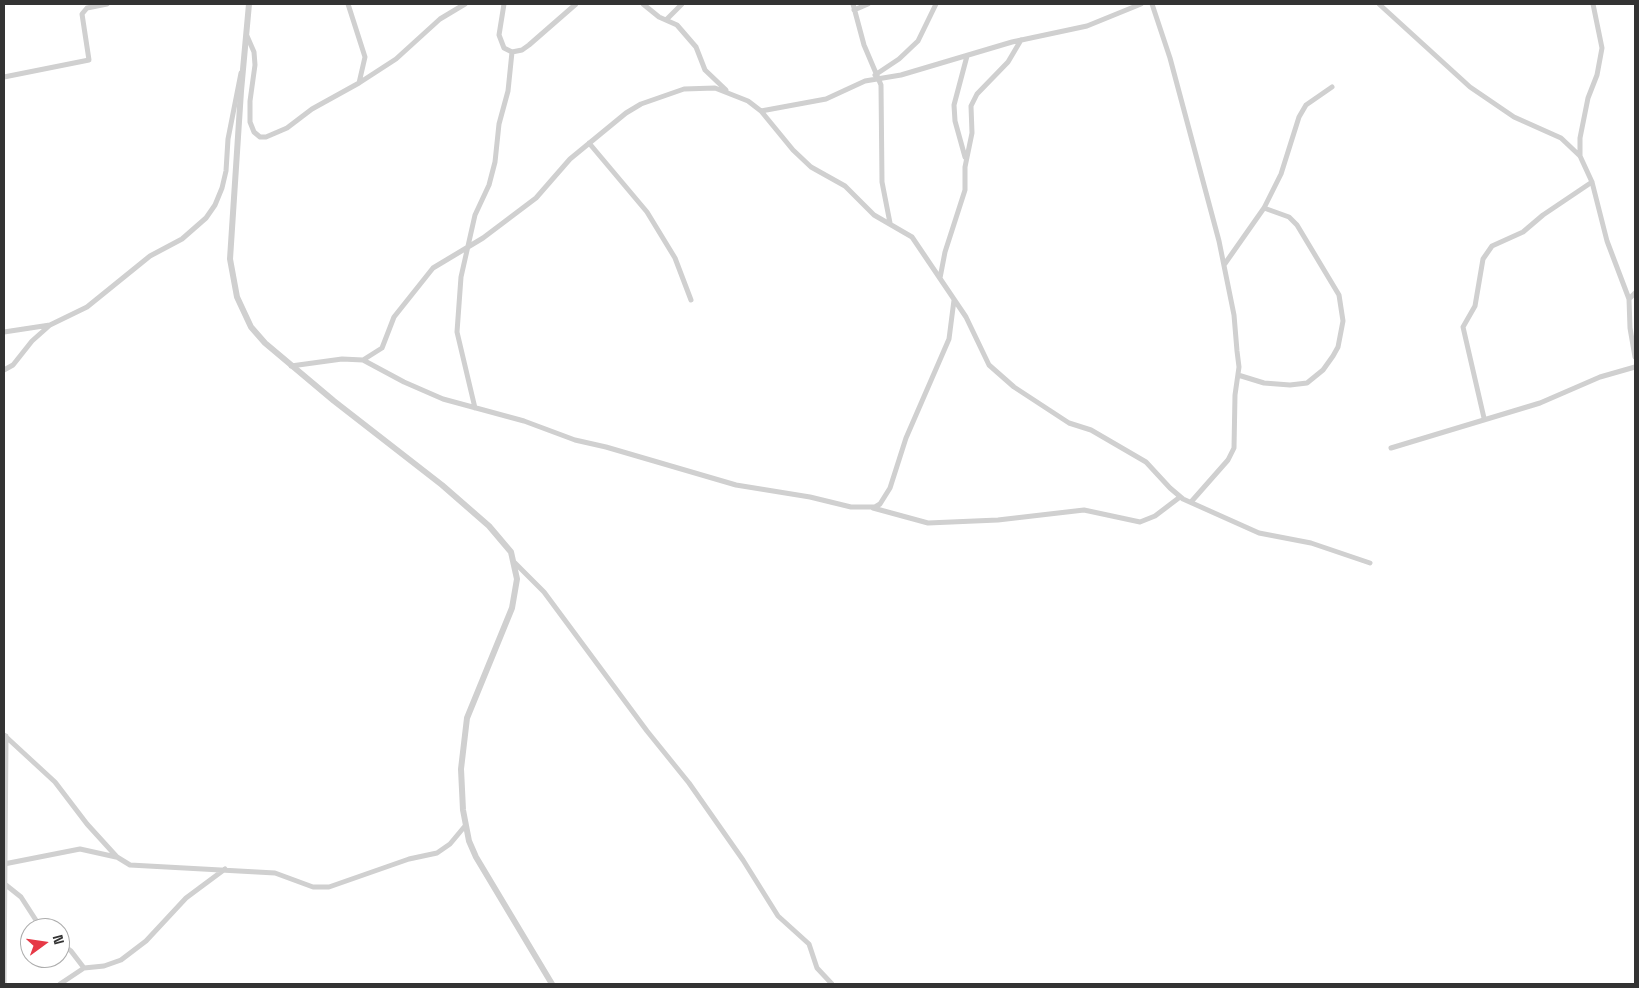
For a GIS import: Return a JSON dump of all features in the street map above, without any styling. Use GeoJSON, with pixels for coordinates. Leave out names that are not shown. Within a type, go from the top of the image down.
{"type":"FeatureCollection","features":[{"type":"Feature","properties":{"kind":"street"},"geometry":{"type":"LineString","coordinates":[[4,77],[89,60],[82,14],[87,8],[107,4]]}},
{"type":"Feature","properties":{"kind":"street"},"geometry":{"type":"LineString","coordinates":[[250,4],[234,180],[231,269],[237,297],[251,327],[291,366],[442,485],[489,526],[508,546],[515,563],[516,591],[512,608],[467,718],[461,769],[465,826],[476,857],[552,984]]}},
{"type":"Feature","properties":{"kind":"street"},"geometry":{"type":"LineString","coordinates":[[348,4],[365,57],[359,83]]}},
{"type":"Feature","properties":{"kind":"street"},"geometry":{"type":"LineString","coordinates":[[247,35],[254,52],[255,64],[250,122],[254,132],[260,137],[278,133],[287,128],[312,109],[359,83],[396,59],[440,19],[464,4]]}},
{"type":"Feature","properties":{"kind":"street"},"geometry":{"type":"LineString","coordinates":[[504,4],[500,35],[504,48],[512,52],[522,50],[529,45],[576,4]]}},
{"type":"Feature","properties":{"kind":"street"},"geometry":{"type":"LineString","coordinates":[[643,4],[676,25],[693,43],[701,63],[711,78],[733,94],[761,110],[800,157],[811,166],[845,186],[874,215],[912,237],[966,317],[989,365],[999,376],[1061,418],[1092,430],[1146,462],[1180,497],[1259,533],[1311,542],[1370,563]]}},
{"type":"Feature","properties":{"kind":"street"},"geometry":{"type":"LineString","coordinates":[[666,20],[682,4]]}},
{"type":"Feature","properties":{"kind":"street"},"geometry":{"type":"LineString","coordinates":[[853,4],[864,46],[882,89],[882,182],[890,223]]}},
{"type":"Feature","properties":{"kind":"street"},"geometry":{"type":"LineString","coordinates":[[854,10],[868,4]]}},
{"type":"Feature","properties":{"kind":"street"},"geometry":{"type":"LineString","coordinates":[[878,76],[918,41],[936,4]]}},
{"type":"Feature","properties":{"kind":"street"},"geometry":{"type":"LineString","coordinates":[[761,110],[826,99],[878,76],[967,56],[1021,40],[1087,26],[1141,4]]}},
{"type":"Feature","properties":{"kind":"street"},"geometry":{"type":"LineString","coordinates":[[1152,4],[1170,58],[1224,265],[1234,315],[1238,376],[1235,395],[1234,448],[1228,460],[1191,502]]}},
{"type":"Feature","properties":{"kind":"street"},"geometry":{"type":"LineString","coordinates":[[1379,4],[1470,86],[1514,117],[1562,138],[1580,156],[1592,182],[1608,241],[1629,299],[1630,328],[1635,357]]}},
{"type":"Feature","properties":{"kind":"street"},"geometry":{"type":"LineString","coordinates":[[1580,156],[1580,138],[1588,98],[1597,75],[1602,48],[1592,4]]}},
{"type":"Feature","properties":{"kind":"street"},"geometry":{"type":"LineString","coordinates":[[940,278],[945,252],[962,202],[965,161],[972,133],[970,113],[972,101],[1008,62],[1021,40]]}},
{"type":"Feature","properties":{"kind":"street"},"geometry":{"type":"LineString","coordinates":[[475,408],[457,324],[461,277],[475,215],[489,185],[493,169],[499,124],[508,90],[512,52]]}},
{"type":"Feature","properties":{"kind":"street"},"geometry":{"type":"LineString","coordinates":[[965,161],[955,121],[954,105],[967,56]]}},
{"type":"Feature","properties":{"kind":"street"},"geometry":{"type":"LineString","coordinates":[[4,332],[50,324],[86,307],[150,256],[192,231],[211,212],[222,188],[226,171],[228,139],[236,93],[244,66]]}},
{"type":"Feature","properties":{"kind":"street"},"geometry":{"type":"LineString","coordinates":[[1224,265],[1264,208],[1281,174],[1299,117],[1306,105],[1332,86]]}},
{"type":"Feature","properties":{"kind":"street"},"geometry":{"type":"LineString","coordinates":[[363,360],[378,352],[385,344],[394,317],[425,276],[442,262],[500,226],[536,198],[570,159],[626,113],[641,104],[684,89],[715,88],[733,94]]}},
{"type":"Feature","properties":{"kind":"street"},"geometry":{"type":"LineString","coordinates":[[589,143],[647,212],[675,258],[691,300]]}},
{"type":"Feature","properties":{"kind":"street"},"geometry":{"type":"LineString","coordinates":[[1484,418],[1463,327],[1475,306],[1483,259],[1492,246],[1522,232],[1592,182]]}},
{"type":"Feature","properties":{"kind":"street"},"geometry":{"type":"LineString","coordinates":[[1238,376],[1264,383],[1290,385],[1307,383],[1323,370],[1333,356],[1338,347],[1343,322],[1339,295],[1297,225],[1289,217],[1264,208]]}},
{"type":"Feature","properties":{"kind":"street"},"geometry":{"type":"LineString","coordinates":[[1629,299],[1635,293]]}},
{"type":"Feature","properties":{"kind":"street"},"geometry":{"type":"LineString","coordinates":[[873,508],[879,505],[890,488],[906,438],[949,339],[954,300]]}},
{"type":"Feature","properties":{"kind":"street"},"geometry":{"type":"LineString","coordinates":[[4,370],[13,365],[32,341],[50,324]]}},
{"type":"Feature","properties":{"kind":"street"},"geometry":{"type":"LineString","coordinates":[[291,366],[334,360],[363,360],[423,391],[540,426],[575,440],[606,447],[736,485],[810,496],[851,507],[873,508],[928,524],[998,520],[1084,510],[1140,522],[1155,516],[1180,497]]}},
{"type":"Feature","properties":{"kind":"street"},"geometry":{"type":"LineString","coordinates":[[1391,448],[1484,418],[1540,403],[1586,383],[1635,367]]}},
{"type":"Feature","properties":{"kind":"street"},"geometry":{"type":"LineString","coordinates":[[515,563],[544,592],[647,731],[689,783],[743,860],[778,916],[809,944],[817,968],[832,984]]}},
{"type":"Feature","properties":{"kind":"street"},"geometry":{"type":"LineString","coordinates":[[5,735],[55,782],[82,819],[117,857]]}},
{"type":"Feature","properties":{"kind":"street"},"geometry":{"type":"LineString","coordinates":[[4,984],[6,885],[4,863],[5,735]]}},
{"type":"Feature","properties":{"kind":"street"},"geometry":{"type":"LineString","coordinates":[[4,863],[80,849],[117,857],[137,866],[275,873],[313,887],[329,887],[409,860],[437,853],[450,844],[465,826]]}},
{"type":"Feature","properties":{"kind":"street"},"geometry":{"type":"LineString","coordinates":[[60,984],[84,968],[104,966],[121,960],[146,941],[186,898],[225,869]]}},
{"type":"Feature","properties":{"kind":"street"},"geometry":{"type":"LineString","coordinates":[[6,885],[21,897],[34,918]]}},
{"type":"Feature","properties":{"kind":"street"},"geometry":{"type":"LineString","coordinates":[[70,949],[84,968]]}}]}
